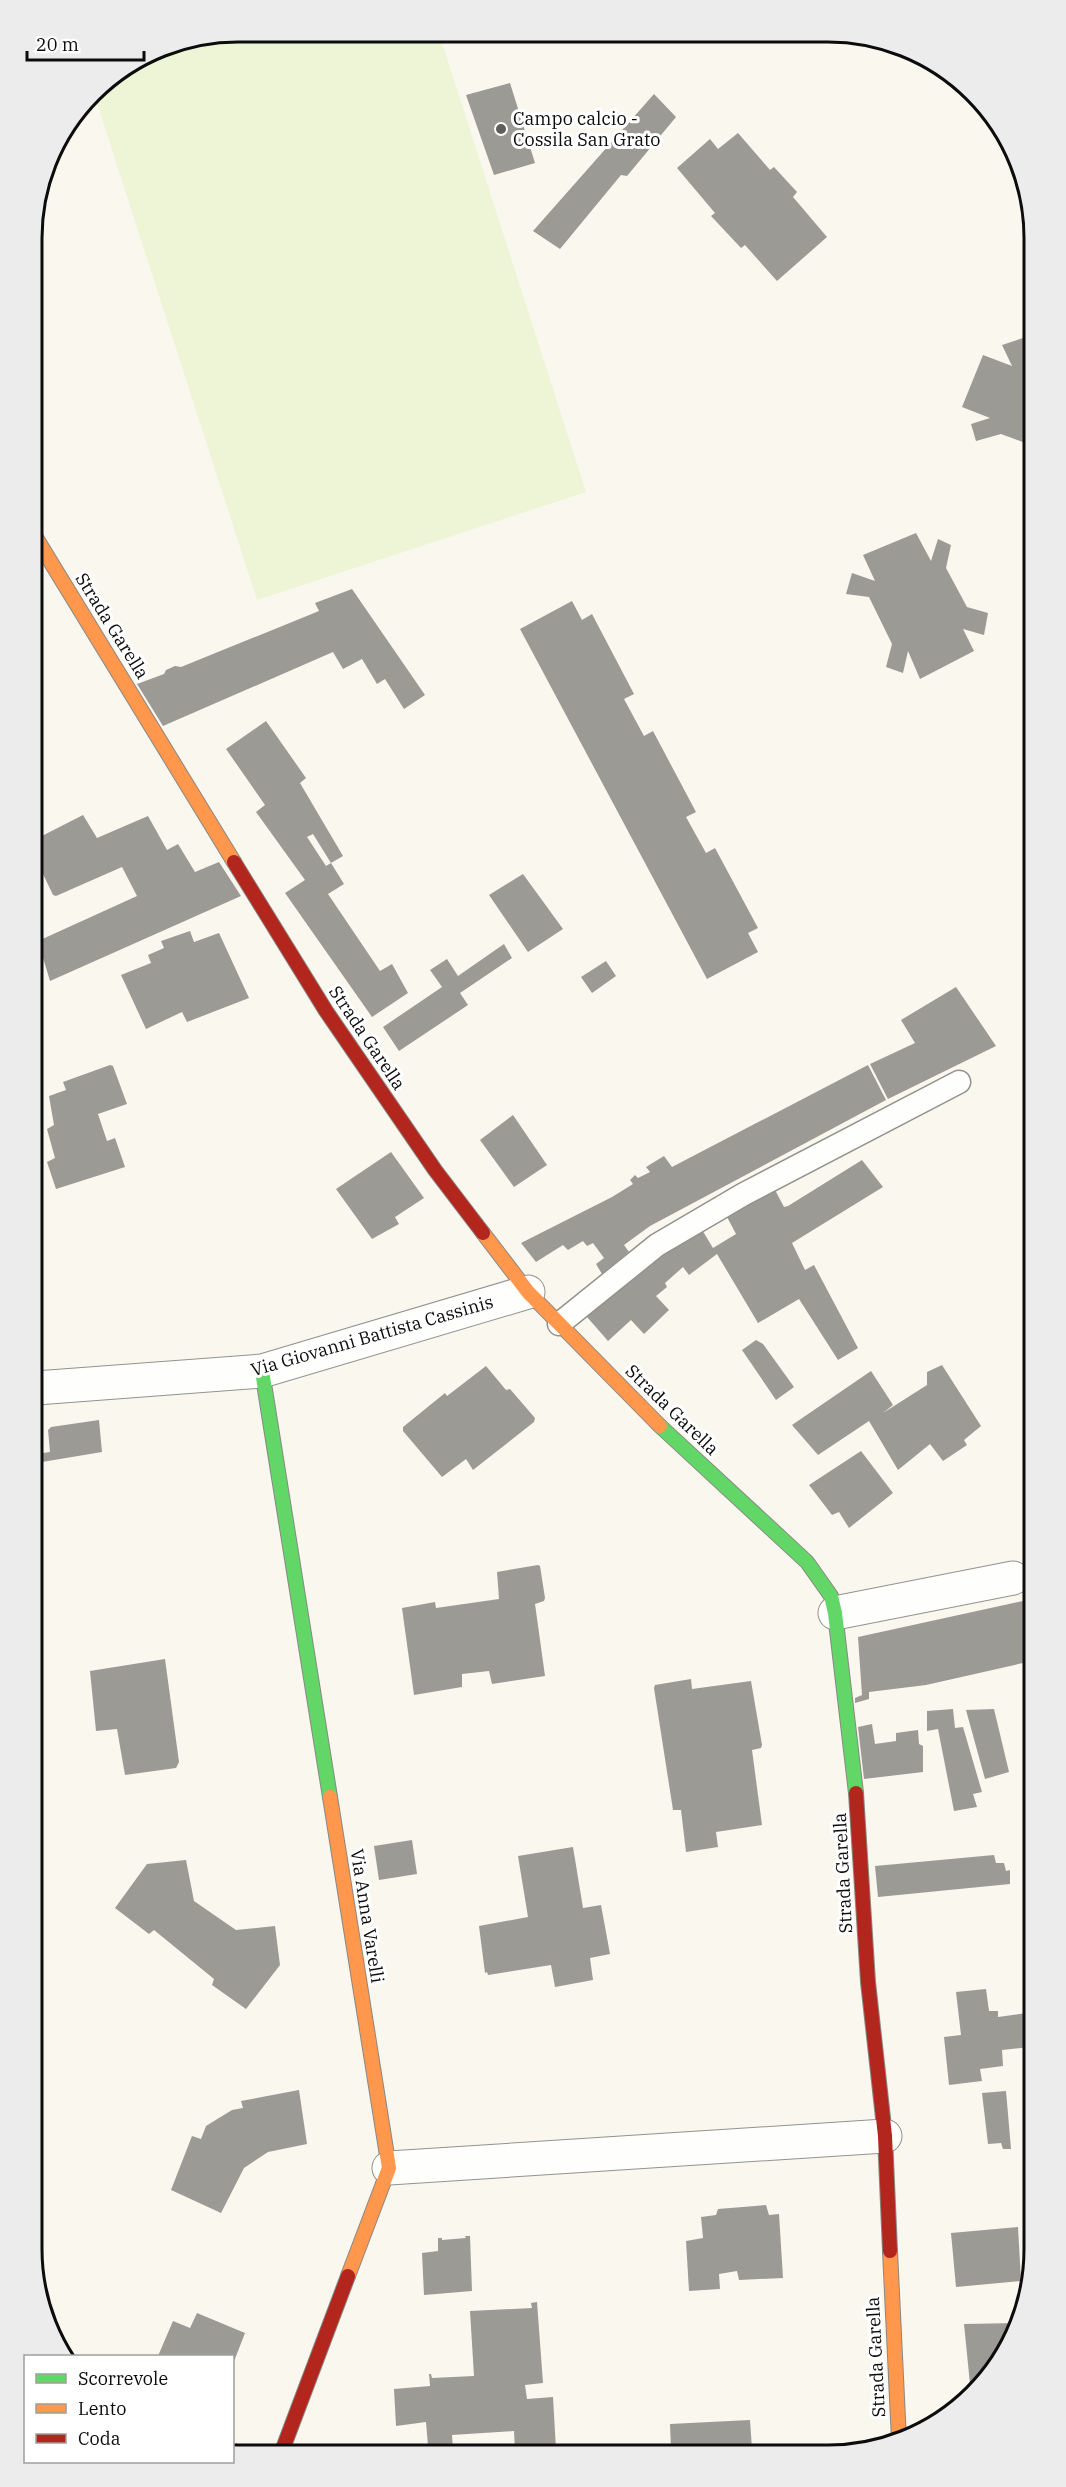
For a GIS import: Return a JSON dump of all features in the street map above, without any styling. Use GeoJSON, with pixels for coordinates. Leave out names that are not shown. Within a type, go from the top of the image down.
{"type":"FeatureCollection","features":[{"type":"Feature","properties":{"kind":"street","name":"Strada Garella"},"geometry":{"type":"LineString","coordinates":[[42,548],[326,1011],[435,1170],[528,1293],[655,1421],[807,1562],[831,1596],[835,1613],[858,1807],[868,1982],[885,2136],[899,2431]]}},
{"type":"Feature","properties":{"kind":"street","name":"Via Giovanni Battista Cassinis"},"geometry":{"type":"LineString","coordinates":[[42,1388],[262,1371],[528,1293]]}},
{"type":"Feature","properties":{"kind":"street","name":"Via Anna Varelli"},"geometry":{"type":"LineString","coordinates":[[262,1371],[389,2168],[284,2445]]}},
{"type":"Feature","properties":{"kind":"street"},"geometry":{"type":"LineString","coordinates":[[835,1613],[1013,1578]]}},
{"type":"Feature","properties":{"kind":"street"},"geometry":{"type":"LineString","coordinates":[[389,2168],[885,2136]]}},
{"type":"Feature","properties":{"kind":"lane"},"geometry":{"type":"LineString","coordinates":[[559,1324],[657,1245],[744,1194],[959,1082]]}},
{"type":"Feature","properties":{"kind":"green space"},"geometry":{"type":"Polygon","coordinates":[[[226,42],[442,42],[586,492],[257,600],[97,103],[140,68],[175,52],[200,46],[226,42]]]}},
{"type":"Feature","properties":{"kind":"building","name":"Campo calcio - Cossila San Grato"},"geometry":{"type":"Polygon","coordinates":[[[510,83],[535,163],[494,175],[466,95],[510,83]]]}},
{"type":"Feature","properties":{"kind":"building"},"geometry":{"type":"Polygon","coordinates":[[[654,94],[676,117],[627,176],[621,175],[560,249],[533,231],[654,94]]]}},
{"type":"Feature","properties":{"kind":"building"},"geometry":{"type":"Polygon","coordinates":[[[738,133],[770,170],[774,167],[797,192],[793,197],[827,237],[777,281],[745,245],[741,248],[711,216],[715,213],[677,168],[710,139],[718,149],[738,133]]]}},
{"type":"Feature","properties":{"kind":"building"},"geometry":{"type":"Polygon","coordinates":[[[1023,338],[1024,340],[1024,443],[1001,434],[976,441],[971,424],[990,418],[962,407],[983,355],[1012,366],[1002,345],[1023,338]]]}},
{"type":"Feature","properties":{"kind":"building"},"geometry":{"type":"Polygon","coordinates":[[[916,533],[931,561],[938,539],[951,545],[946,568],[967,607],[988,613],[984,635],[963,629],[974,651],[920,679],[908,651],[903,673],[886,667],[892,644],[869,597],[846,594],[852,573],[875,581],[863,555],[916,533]]]}},
{"type":"Feature","properties":{"kind":"building"},"geometry":{"type":"Polygon","coordinates":[[[352,589],[425,695],[404,709],[385,679],[377,684],[362,659],[343,669],[333,652],[163,726],[137,684],[164,674],[166,670],[175,666],[181,667],[319,611],[315,603],[352,589]]]}},
{"type":"Feature","properties":{"kind":"building"},"geometry":{"type":"Polygon","coordinates":[[[572,601],[582,620],[592,614],[634,694],[624,699],[644,736],[653,731],[696,812],[686,817],[706,853],[715,848],[758,928],[748,933],[758,952],[707,979],[520,629],[572,601]]]}},
{"type":"Feature","properties":{"kind":"building"},"geometry":{"type":"Polygon","coordinates":[[[266,721],[306,778],[300,783],[343,856],[331,863],[344,884],[328,894],[380,971],[392,964],[408,993],[372,1017],[285,893],[305,880],[256,812],[265,805],[226,749],[266,721]],[[313,834],[307,837],[326,866],[331,863],[313,834]]]}},
{"type":"Feature","properties":{"kind":"building"},"geometry":{"type":"Polygon","coordinates":[[[83,815],[97,838],[148,816],[167,850],[178,844],[195,872],[219,862],[241,896],[50,981],[42,954],[42,939],[137,896],[122,867],[56,896],[53,895],[42,872],[42,836],[83,815]]]}},
{"type":"Feature","properties":{"kind":"building"},"geometry":{"type":"Polygon","coordinates":[[[523,874],[563,929],[528,952],[489,895],[523,874]]]}},
{"type":"Feature","properties":{"kind":"building"},"geometry":{"type":"Polygon","coordinates":[[[190,931],[194,942],[219,933],[249,998],[187,1022],[182,1012],[146,1029],[121,975],[151,963],[148,955],[164,948],[161,941],[190,931]]]}},
{"type":"Feature","properties":{"kind":"building"},"geometry":{"type":"Polygon","coordinates":[[[504,944],[512,958],[460,993],[468,1005],[399,1051],[383,1027],[442,987],[430,970],[447,959],[458,976],[504,944]]]}},
{"type":"Feature","properties":{"kind":"building"},"geometry":{"type":"Polygon","coordinates":[[[606,961],[616,976],[592,993],[581,977],[606,961]]]}},
{"type":"Feature","properties":{"kind":"building"},"geometry":{"type":"Polygon","coordinates":[[[956,987],[996,1046],[888,1099],[870,1064],[915,1043],[901,1020],[956,987]]]}},
{"type":"Feature","properties":{"kind":"building"},"geometry":{"type":"Polygon","coordinates":[[[110,1065],[113,1066],[127,1104],[98,1114],[107,1141],[115,1138],[125,1167],[56,1189],[47,1162],[55,1158],[47,1129],[54,1125],[49,1096],[66,1090],[63,1082],[110,1065]]]}},
{"type":"Feature","properties":{"kind":"building"},"geometry":{"type":"Polygon","coordinates":[[[868,1065],[886,1100],[650,1226],[624,1245],[629,1252],[602,1274],[596,1264],[604,1258],[593,1243],[587,1246],[583,1241],[568,1250],[563,1245],[536,1262],[521,1243],[612,1197],[633,1184],[630,1180],[635,1175],[638,1178],[650,1172],[646,1167],[664,1156],[672,1167],[868,1065]]]}},
{"type":"Feature","properties":{"kind":"building"},"geometry":{"type":"Polygon","coordinates":[[[513,1115],[547,1165],[514,1187],[480,1140],[513,1115]]]}},
{"type":"Feature","properties":{"kind":"building"},"geometry":{"type":"Polygon","coordinates":[[[391,1152],[424,1198],[395,1217],[399,1224],[372,1239],[336,1189],[391,1152]]]}},
{"type":"Feature","properties":{"kind":"building"},"geometry":{"type":"Polygon","coordinates":[[[862,1160],[883,1187],[792,1243],[805,1270],[814,1265],[858,1348],[838,1360],[799,1299],[758,1323],[717,1254],[689,1275],[683,1267],[665,1283],[667,1287],[656,1296],[669,1310],[644,1334],[631,1320],[608,1341],[587,1317],[665,1246],[701,1228],[713,1248],[736,1234],[726,1215],[775,1190],[784,1207],[788,1206],[862,1160]]]}},
{"type":"Feature","properties":{"kind":"building"},"geometry":{"type":"Polygon","coordinates":[[[756,1340],[763,1344],[794,1387],[776,1400],[742,1350],[756,1340]]]}},
{"type":"Feature","properties":{"kind":"building"},"geometry":{"type":"Polygon","coordinates":[[[942,1365],[981,1426],[964,1440],[967,1445],[943,1461],[930,1444],[898,1470],[869,1421],[818,1455],[792,1425],[871,1371],[893,1405],[883,1413],[927,1385],[927,1372],[942,1365]]]}},
{"type":"Feature","properties":{"kind":"building"},"geometry":{"type":"Polygon","coordinates":[[[486,1366],[506,1390],[510,1389],[535,1418],[534,1422],[473,1470],[466,1459],[442,1477],[403,1431],[403,1427],[445,1393],[447,1396],[486,1366]]]}},
{"type":"Feature","properties":{"kind":"building"},"geometry":{"type":"Polygon","coordinates":[[[99,1420],[102,1452],[42,1462],[42,1453],[50,1452],[48,1430],[51,1427],[99,1420]]]}},
{"type":"Feature","properties":{"kind":"building"},"geometry":{"type":"Polygon","coordinates":[[[861,1451],[893,1493],[849,1528],[839,1512],[832,1515],[809,1485],[861,1451]]]}},
{"type":"Feature","properties":{"kind":"building"},"geometry":{"type":"Polygon","coordinates":[[[538,1565],[545,1598],[544,1601],[535,1604],[545,1676],[492,1684],[489,1671],[462,1674],[462,1687],[414,1695],[402,1608],[435,1602],[436,1608],[499,1599],[497,1572],[538,1565]]]}},
{"type":"Feature","properties":{"kind":"building"},"geometry":{"type":"Polygon","coordinates":[[[1024,1601],[1024,1663],[926,1685],[869,1692],[869,1699],[855,1703],[855,1698],[862,1695],[858,1637],[1024,1601]]]}},
{"type":"Feature","properties":{"kind":"building"},"geometry":{"type":"Polygon","coordinates":[[[165,1659],[179,1762],[176,1768],[125,1775],[117,1729],[96,1731],[90,1671],[165,1659]]]}},
{"type":"Feature","properties":{"kind":"building"},"geometry":{"type":"Polygon","coordinates":[[[691,1679],[692,1689],[751,1681],[762,1745],[761,1748],[752,1750],[762,1825],[716,1832],[718,1847],[686,1852],[681,1810],[673,1810],[654,1688],[655,1685],[691,1679]]]}},
{"type":"Feature","properties":{"kind":"building"},"geometry":{"type":"Polygon","coordinates":[[[953,1709],[955,1728],[963,1727],[982,1792],[973,1794],[977,1807],[954,1811],[938,1729],[927,1731],[927,1711],[953,1709]]]}},
{"type":"Feature","properties":{"kind":"building"},"geometry":{"type":"Polygon","coordinates":[[[994,1709],[1009,1772],[985,1779],[966,1710],[994,1709]]]}},
{"type":"Feature","properties":{"kind":"building"},"geometry":{"type":"Polygon","coordinates":[[[872,1724],[875,1744],[896,1741],[896,1733],[918,1730],[919,1744],[923,1746],[923,1772],[864,1779],[858,1727],[872,1724]]]}},
{"type":"Feature","properties":{"kind":"building"},"geometry":{"type":"Polygon","coordinates":[[[412,1840],[417,1874],[379,1880],[374,1846],[412,1840]]]}},
{"type":"Feature","properties":{"kind":"building"},"geometry":{"type":"Polygon","coordinates":[[[573,1847],[583,1908],[601,1905],[610,1954],[590,1958],[593,1980],[555,1987],[551,1965],[488,1975],[487,1972],[485,1973],[479,1926],[528,1917],[518,1856],[573,1847]]]}},
{"type":"Feature","properties":{"kind":"building"},"geometry":{"type":"Polygon","coordinates":[[[994,1855],[996,1863],[1004,1863],[1006,1871],[1010,1870],[1010,1884],[878,1897],[875,1866],[994,1855]]]}},
{"type":"Feature","properties":{"kind":"building"},"geometry":{"type":"Polygon","coordinates":[[[186,1860],[194,1901],[236,1930],[275,1926],[280,1965],[246,2009],[212,1985],[214,1979],[154,1930],[149,1934],[115,1908],[147,1864],[186,1860]]]}},
{"type":"Feature","properties":{"kind":"building"},"geometry":{"type":"Polygon","coordinates":[[[986,1989],[989,2011],[998,2011],[998,2017],[1024,2013],[1024,2048],[1002,2050],[1003,2066],[980,2069],[982,2081],[949,2085],[944,2037],[961,2035],[956,1992],[986,1989]]]}},
{"type":"Feature","properties":{"kind":"building"},"geometry":{"type":"Polygon","coordinates":[[[299,2090],[307,2144],[268,2152],[244,2168],[221,2213],[171,2190],[192,2136],[201,2139],[206,2126],[232,2110],[243,2108],[241,2101],[299,2090]]]}},
{"type":"Feature","properties":{"kind":"building"},"geometry":{"type":"Polygon","coordinates":[[[1006,2091],[1011,2149],[1003,2149],[1001,2143],[988,2144],[982,2093],[1006,2091]]]}},
{"type":"Feature","properties":{"kind":"building"},"geometry":{"type":"Polygon","coordinates":[[[766,2205],[769,2215],[779,2214],[783,2278],[739,2280],[737,2271],[719,2274],[720,2289],[689,2291],[686,2241],[703,2238],[701,2217],[716,2215],[718,2209],[766,2205]]]}},
{"type":"Feature","properties":{"kind":"building"},"geometry":{"type":"Polygon","coordinates":[[[1018,2227],[1021,2281],[956,2287],[951,2233],[1018,2227]]]}},
{"type":"Feature","properties":{"kind":"building"},"geometry":{"type":"Polygon","coordinates":[[[465,2236],[470,2236],[472,2291],[424,2295],[422,2253],[438,2251],[438,2238],[442,2240],[466,2238],[465,2236]]]}},
{"type":"Feature","properties":{"kind":"building"},"geometry":{"type":"Polygon","coordinates":[[[537,2302],[543,2383],[525,2385],[527,2399],[553,2397],[556,2445],[515,2445],[514,2431],[452,2435],[453,2445],[428,2445],[426,2422],[396,2426],[394,2389],[430,2386],[429,2374],[432,2378],[474,2376],[470,2311],[532,2308],[531,2303],[537,2302]]]}},
{"type":"Feature","properties":{"kind":"building"},"geometry":{"type":"Polygon","coordinates":[[[197,2313],[245,2333],[234,2361],[234,2355],[158,2355],[173,2321],[190,2328],[197,2313]]]}},
{"type":"Feature","properties":{"kind":"building"},"geometry":{"type":"Polygon","coordinates":[[[1009,2323],[998,2347],[970,2383],[964,2324],[1009,2323]]]}},
{"type":"Feature","properties":{"kind":"building"},"geometry":{"type":"Polygon","coordinates":[[[750,2420],[752,2445],[671,2445],[670,2424],[750,2420]]]}},
{"type":"Feature","properties":{"kind":"traffic: fast"},"geometry":{"type":"LineString","coordinates":[[262,1371],[330,1797]]}},
{"type":"Feature","properties":{"kind":"traffic: fast"},"geometry":{"type":"LineString","coordinates":[[660,1426],[807,1562],[831,1596],[835,1613],[856,1793]]}},
{"type":"Feature","properties":{"kind":"traffic: slow"},"geometry":{"type":"LineString","coordinates":[[42,548],[234,862]]}},
{"type":"Feature","properties":{"kind":"traffic: slow"},"geometry":{"type":"LineString","coordinates":[[483,1233],[528,1292],[660,1426]]}},
{"type":"Feature","properties":{"kind":"traffic: slow"},"geometry":{"type":"LineString","coordinates":[[330,1797],[389,2168],[348,2276]]}},
{"type":"Feature","properties":{"kind":"traffic: slow"},"geometry":{"type":"LineString","coordinates":[[890,2251],[899,2431]]}},
{"type":"Feature","properties":{"kind":"traffic: jam"},"geometry":{"type":"LineString","coordinates":[[234,862],[326,1011],[435,1170],[483,1233]]}},
{"type":"Feature","properties":{"kind":"traffic: jam"},"geometry":{"type":"LineString","coordinates":[[856,1793],[868,1982],[885,2136],[890,2251]]}},
{"type":"Feature","properties":{"kind":"traffic: jam"},"geometry":{"type":"LineString","coordinates":[[284,2445],[348,2276]]}},
{"type":"Feature","properties":{"kind":"place","name":"Campo calcio - Cossila San Grato"},"geometry":{"type":"Point","coordinates":[501,129]}}]}
